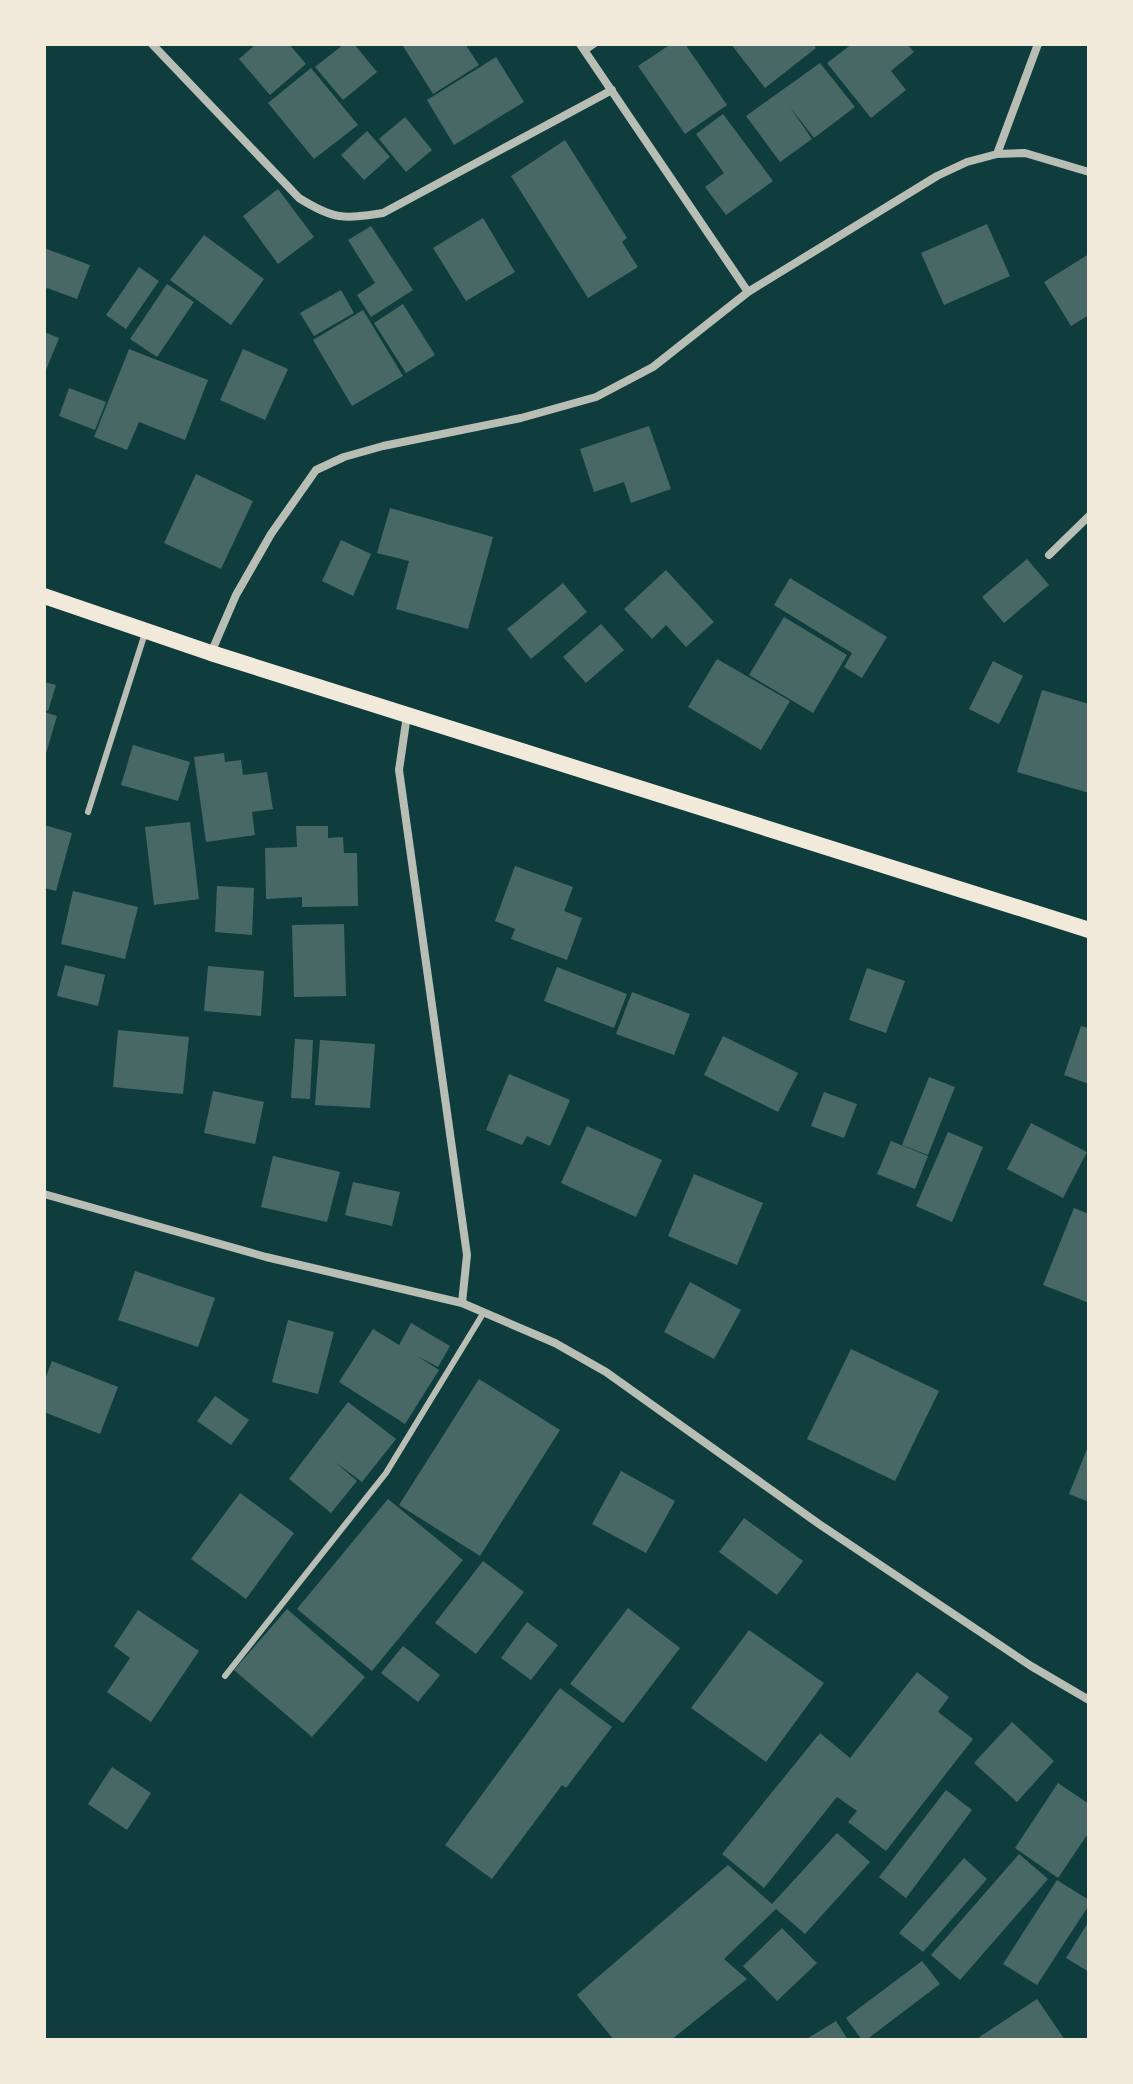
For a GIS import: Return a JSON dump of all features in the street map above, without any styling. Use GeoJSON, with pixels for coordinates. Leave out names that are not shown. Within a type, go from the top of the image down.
{"type":"FeatureCollection","features":[{"type":"Feature","properties":{"kind":"main road"},"geometry":{"type":"LineString","coordinates":[[44,596],[211,653],[1089,930]]}},
{"type":"Feature","properties":{"kind":"street"},"geometry":{"type":"LineString","coordinates":[[152,44],[299,198],[324,214],[349,218],[383,213],[612,90]]}},
{"type":"Feature","properties":{"kind":"street"},"geometry":{"type":"LineString","coordinates":[[997,154],[1038,44]]}},
{"type":"Feature","properties":{"kind":"street"},"geometry":{"type":"LineString","coordinates":[[583,48],[748,292]]}},
{"type":"Feature","properties":{"kind":"street"},"geometry":{"type":"LineString","coordinates":[[211,653],[236,595],[271,534],[316,470],[344,457],[383,446],[521,418],[596,397],[653,367],[748,292],[937,176],[967,162],[997,154],[1025,153],[1089,172]]}},
{"type":"Feature","properties":{"kind":"street"},"geometry":{"type":"LineString","coordinates":[[1049,555],[1089,516]]}},
{"type":"Feature","properties":{"kind":"street"},"geometry":{"type":"LineString","coordinates":[[407,714],[399,770],[467,1255],[462,1303]]}},
{"type":"Feature","properties":{"kind":"street"},"geometry":{"type":"LineString","coordinates":[[44,1194],[266,1257],[462,1303],[555,1343],[606,1372],[844,1541],[1031,1666],[1089,1700]]}},
{"type":"Feature","properties":{"kind":"lane"},"geometry":{"type":"LineString","coordinates":[[583,48],[595,44]]}},
{"type":"Feature","properties":{"kind":"lane"},"geometry":{"type":"LineString","coordinates":[[88,812],[146,630]]}},
{"type":"Feature","properties":{"kind":"lane"},"geometry":{"type":"LineString","coordinates":[[225,1676],[386,1473],[484,1312]]}},
{"type":"Feature","properties":{"kind":"building"},"geometry":{"type":"Polygon","coordinates":[[[256,44],[289,44],[306,64],[270,95],[239,59],[256,44]]]}},
{"type":"Feature","properties":{"kind":"building"},"geometry":{"type":"Polygon","coordinates":[[[344,44],[354,44],[377,72],[343,100],[315,67],[344,44]]]}},
{"type":"Feature","properties":{"kind":"building"},"geometry":{"type":"Polygon","coordinates":[[[465,44],[479,65],[433,94],[403,46],[465,44]]]}},
{"type":"Feature","properties":{"kind":"building"},"geometry":{"type":"Polygon","coordinates":[[[671,44],[685,44],[727,105],[685,134],[638,66],[671,44]]]}},
{"type":"Feature","properties":{"kind":"building"},"geometry":{"type":"Polygon","coordinates":[[[731,44],[813,44],[816,48],[765,88],[731,44]]]}},
{"type":"Feature","properties":{"kind":"building"},"geometry":{"type":"Polygon","coordinates":[[[852,44],[907,44],[914,52],[891,71],[906,90],[871,118],[827,63],[852,44]]]}},
{"type":"Feature","properties":{"kind":"building"},"geometry":{"type":"Polygon","coordinates":[[[496,57],[524,102],[454,145],[427,100],[496,57]]]}},
{"type":"Feature","properties":{"kind":"building"},"geometry":{"type":"Polygon","coordinates":[[[820,63],[855,107],[814,138],[790,107],[812,139],[780,162],[746,116],[820,63]]]}},
{"type":"Feature","properties":{"kind":"building"},"geometry":{"type":"Polygon","coordinates":[[[311,68],[358,125],[314,159],[268,103],[311,68]]]}},
{"type":"Feature","properties":{"kind":"building"},"geometry":{"type":"Polygon","coordinates":[[[723,114],[773,181],[726,215],[705,187],[724,173],[696,134],[723,114]]]}},
{"type":"Feature","properties":{"kind":"building"},"geometry":{"type":"Polygon","coordinates":[[[405,117],[432,150],[406,172],[379,139],[405,117]]]}},
{"type":"Feature","properties":{"kind":"building"},"geometry":{"type":"Polygon","coordinates":[[[367,131],[390,157],[364,180],[341,155],[367,131]]]}},
{"type":"Feature","properties":{"kind":"building"},"geometry":{"type":"Polygon","coordinates":[[[565,140],[627,238],[622,242],[638,267],[588,298],[511,176],[565,140]]]}},
{"type":"Feature","properties":{"kind":"building"},"geometry":{"type":"Polygon","coordinates":[[[278,189],[314,237],[278,264],[243,216],[278,189]]]}},
{"type":"Feature","properties":{"kind":"building"},"geometry":{"type":"Polygon","coordinates":[[[483,218],[515,272],[466,301],[433,248],[483,218]]]}},
{"type":"Feature","properties":{"kind":"building"},"geometry":{"type":"Polygon","coordinates":[[[987,224],[1010,276],[944,305],[921,253],[987,224]]]}},
{"type":"Feature","properties":{"kind":"building"},"geometry":{"type":"Polygon","coordinates":[[[371,226],[413,290],[371,317],[357,295],[375,283],[348,240],[371,226]]]}},
{"type":"Feature","properties":{"kind":"building"},"geometry":{"type":"Polygon","coordinates":[[[204,235],[264,279],[231,325],[170,280],[204,235]]]}},
{"type":"Feature","properties":{"kind":"building"},"geometry":{"type":"Polygon","coordinates":[[[44,248],[90,265],[77,299],[47,288],[44,294],[44,248]]]}},
{"type":"Feature","properties":{"kind":"building"},"geometry":{"type":"Polygon","coordinates":[[[1089,254],[1089,315],[1071,326],[1044,282],[1089,254]]]}},
{"type":"Feature","properties":{"kind":"building"},"geometry":{"type":"Polygon","coordinates":[[[139,267],[159,281],[126,329],[106,315],[139,267]]]}},
{"type":"Feature","properties":{"kind":"building"},"geometry":{"type":"Polygon","coordinates":[[[167,284],[194,302],[157,357],[130,339],[167,284]]]}},
{"type":"Feature","properties":{"kind":"building"},"geometry":{"type":"Polygon","coordinates":[[[341,290],[354,313],[314,336],[300,313],[341,290]]]}},
{"type":"Feature","properties":{"kind":"building"},"geometry":{"type":"Polygon","coordinates":[[[403,304],[435,355],[406,373],[374,323],[403,304]]]}},
{"type":"Feature","properties":{"kind":"building"},"geometry":{"type":"Polygon","coordinates":[[[363,310],[403,376],[352,406],[313,340],[363,310]]]}},
{"type":"Feature","properties":{"kind":"building"},"geometry":{"type":"Polygon","coordinates":[[[44,332],[59,338],[44,375],[44,332]]]}},
{"type":"Feature","properties":{"kind":"building"},"geometry":{"type":"Polygon","coordinates":[[[129,349],[208,380],[185,440],[139,422],[127,450],[94,437],[129,349]]]}},
{"type":"Feature","properties":{"kind":"building"},"geometry":{"type":"Polygon","coordinates":[[[243,349],[288,369],[265,420],[220,400],[243,349]]]}},
{"type":"Feature","properties":{"kind":"building"},"geometry":{"type":"Polygon","coordinates":[[[69,388],[106,402],[95,430],[59,416],[69,388]]]}},
{"type":"Feature","properties":{"kind":"building"},"geometry":{"type":"Polygon","coordinates":[[[649,426],[671,489],[631,503],[624,482],[594,492],[580,449],[649,426]]]}},
{"type":"Feature","properties":{"kind":"building"},"geometry":{"type":"Polygon","coordinates":[[[196,474],[253,501],[221,569],[164,543],[196,474]]]}},
{"type":"Feature","properties":{"kind":"building"},"geometry":{"type":"Polygon","coordinates":[[[390,508],[493,537],[468,629],[396,609],[409,561],[377,553],[390,508]]]}},
{"type":"Feature","properties":{"kind":"building"},"geometry":{"type":"Polygon","coordinates":[[[341,540],[371,554],[353,596],[322,581],[341,540]]]}},
{"type":"Feature","properties":{"kind":"building"},"geometry":{"type":"Polygon","coordinates":[[[1027,559],[1049,585],[1004,623],[982,597],[1027,559]]]}},
{"type":"Feature","properties":{"kind":"building"},"geometry":{"type":"Polygon","coordinates":[[[666,570],[714,622],[686,647],[666,625],[652,639],[624,609],[666,570]]]}},
{"type":"Feature","properties":{"kind":"building"},"geometry":{"type":"Polygon","coordinates":[[[790,578],[887,637],[862,678],[844,667],[852,653],[774,605],[790,578]]]}},
{"type":"Feature","properties":{"kind":"building"},"geometry":{"type":"Polygon","coordinates":[[[563,583],[587,612],[531,659],[507,629],[563,583]]]}},
{"type":"Feature","properties":{"kind":"building"},"geometry":{"type":"Polygon","coordinates":[[[784,617],[847,655],[813,713],[749,675],[784,617]]]}},
{"type":"Feature","properties":{"kind":"building"},"geometry":{"type":"Polygon","coordinates":[[[601,624],[624,650],[586,683],[563,657],[601,624]]]}},
{"type":"Feature","properties":{"kind":"building"},"geometry":{"type":"Polygon","coordinates":[[[717,659],[790,701],[761,750],[688,707],[717,659]]]}},
{"type":"Feature","properties":{"kind":"building"},"geometry":{"type":"Polygon","coordinates":[[[993,661],[1023,676],[999,724],[969,709],[993,661]]]}},
{"type":"Feature","properties":{"kind":"building"},"geometry":{"type":"Polygon","coordinates":[[[44,682],[56,685],[48,711],[44,710],[44,682]]]}},
{"type":"Feature","properties":{"kind":"building"},"geometry":{"type":"Polygon","coordinates":[[[1042,690],[1089,704],[1089,793],[1017,772],[1042,690]]]}},
{"type":"Feature","properties":{"kind":"building"},"geometry":{"type":"Polygon","coordinates":[[[44,712],[57,716],[45,757],[44,756],[44,712]]]}},
{"type":"Feature","properties":{"kind":"building"},"geometry":{"type":"Polygon","coordinates":[[[133,745],[190,762],[178,801],[121,785],[133,745]]]}},
{"type":"Feature","properties":{"kind":"building"},"geometry":{"type":"Polygon","coordinates":[[[224,753],[225,762],[241,760],[243,775],[267,772],[273,809],[252,812],[255,835],[206,842],[194,757],[224,753]]]}},
{"type":"Feature","properties":{"kind":"building"},"geometry":{"type":"Polygon","coordinates":[[[190,822],[199,899],[154,905],[145,827],[190,822]]]}},
{"type":"Feature","properties":{"kind":"building"},"geometry":{"type":"Polygon","coordinates":[[[44,825],[72,833],[56,891],[44,888],[44,825]]]}},
{"type":"Feature","properties":{"kind":"building"},"geometry":{"type":"Polygon","coordinates":[[[296,826],[328,826],[328,838],[343,837],[344,853],[357,853],[358,906],[302,907],[302,897],[266,899],[265,848],[297,847],[296,826]]]}},
{"type":"Feature","properties":{"kind":"building"},"geometry":{"type":"Polygon","coordinates":[[[515,866],[573,887],[564,911],[582,918],[567,960],[511,939],[515,929],[495,921],[515,866]]]}},
{"type":"Feature","properties":{"kind":"building"},"geometry":{"type":"Polygon","coordinates":[[[217,886],[254,888],[252,935],[215,932],[217,886]]]}},
{"type":"Feature","properties":{"kind":"building"},"geometry":{"type":"Polygon","coordinates":[[[73,891],[138,907],[125,959],[61,944],[73,891]]]}},
{"type":"Feature","properties":{"kind":"building"},"geometry":{"type":"Polygon","coordinates":[[[344,924],[346,996],[294,997],[292,925],[344,924]]]}},
{"type":"Feature","properties":{"kind":"building"},"geometry":{"type":"Polygon","coordinates":[[[65,965],[105,975],[98,1006],[57,996],[65,965]]]}},
{"type":"Feature","properties":{"kind":"building"},"geometry":{"type":"Polygon","coordinates":[[[208,966],[264,971],[261,1016],[204,1011],[208,966]]]}},
{"type":"Feature","properties":{"kind":"building"},"geometry":{"type":"Polygon","coordinates":[[[557,967],[627,994],[614,1028],[544,1001],[557,967]]]}},
{"type":"Feature","properties":{"kind":"building"},"geometry":{"type":"Polygon","coordinates":[[[867,968],[905,981],[886,1033],[849,1020],[867,968]]]}},
{"type":"Feature","properties":{"kind":"building"},"geometry":{"type":"Polygon","coordinates":[[[632,992],[690,1014],[674,1055],[616,1034],[632,992]]]}},
{"type":"Feature","properties":{"kind":"building"},"geometry":{"type":"Polygon","coordinates":[[[1081,1026],[1089,1028],[1089,1084],[1064,1075],[1081,1026]]]}},
{"type":"Feature","properties":{"kind":"building"},"geometry":{"type":"Polygon","coordinates":[[[118,1030],[189,1037],[183,1094],[113,1087],[118,1030]]]}},
{"type":"Feature","properties":{"kind":"building"},"geometry":{"type":"Polygon","coordinates":[[[723,1036],[798,1073],[778,1112],[704,1075],[723,1036]]]}},
{"type":"Feature","properties":{"kind":"building"},"geometry":{"type":"Polygon","coordinates":[[[295,1039],[313,1040],[310,1099],[291,1098],[295,1039]]]}},
{"type":"Feature","properties":{"kind":"building"},"geometry":{"type":"Polygon","coordinates":[[[320,1040],[375,1044],[370,1108],[315,1105],[320,1040]]]}},
{"type":"Feature","properties":{"kind":"building"},"geometry":{"type":"Polygon","coordinates":[[[509,1074],[570,1100],[550,1146],[527,1136],[522,1145],[486,1130],[509,1074]]]}},
{"type":"Feature","properties":{"kind":"building"},"geometry":{"type":"Polygon","coordinates":[[[929,1077],[955,1087],[928,1155],[902,1145],[929,1077]]]}},
{"type":"Feature","properties":{"kind":"building"},"geometry":{"type":"Polygon","coordinates":[[[213,1091],[264,1102],[255,1144],[204,1133],[213,1091]]]}},
{"type":"Feature","properties":{"kind":"building"},"geometry":{"type":"Polygon","coordinates":[[[824,1092],[857,1104],[844,1138],[811,1126],[824,1092]]]}},
{"type":"Feature","properties":{"kind":"building"},"geometry":{"type":"Polygon","coordinates":[[[1031,1123],[1087,1152],[1063,1198],[1007,1169],[1031,1123]]]}},
{"type":"Feature","properties":{"kind":"building"},"geometry":{"type":"Polygon","coordinates":[[[587,1126],[662,1160],[636,1217],[561,1183],[587,1126]]]}},
{"type":"Feature","properties":{"kind":"building"},"geometry":{"type":"Polygon","coordinates":[[[948,1132],[983,1147],[952,1222],[916,1206],[948,1132]]]}},
{"type":"Feature","properties":{"kind":"building"},"geometry":{"type":"Polygon","coordinates":[[[891,1141],[928,1156],[915,1189],[877,1174],[891,1141]]]}},
{"type":"Feature","properties":{"kind":"building"},"geometry":{"type":"Polygon","coordinates":[[[273,1156],[340,1172],[327,1222],[261,1207],[273,1156]]]}},
{"type":"Feature","properties":{"kind":"building"},"geometry":{"type":"Polygon","coordinates":[[[694,1174],[763,1203],[737,1265],[668,1236],[694,1174]]]}},
{"type":"Feature","properties":{"kind":"building"},"geometry":{"type":"Polygon","coordinates":[[[353,1182],[400,1192],[392,1226],[345,1215],[353,1182]]]}},
{"type":"Feature","properties":{"kind":"building"},"geometry":{"type":"Polygon","coordinates":[[[1074,1208],[1089,1214],[1089,1303],[1043,1285],[1074,1208]]]}},
{"type":"Feature","properties":{"kind":"building"},"geometry":{"type":"Polygon","coordinates":[[[135,1271],[215,1298],[198,1347],[118,1320],[135,1271]]]}},
{"type":"Feature","properties":{"kind":"building"},"geometry":{"type":"Polygon","coordinates":[[[690,1282],[741,1310],[714,1359],[664,1332],[690,1282]]]}},
{"type":"Feature","properties":{"kind":"building"},"geometry":{"type":"Polygon","coordinates":[[[288,1320],[334,1332],[318,1394],[272,1382],[288,1320]]]}},
{"type":"Feature","properties":{"kind":"building"},"geometry":{"type":"Polygon","coordinates":[[[411,1323],[450,1346],[438,1367],[417,1356],[439,1370],[405,1424],[339,1382],[373,1329],[399,1345],[411,1323]]]}},
{"type":"Feature","properties":{"kind":"building"},"geometry":{"type":"Polygon","coordinates":[[[851,1349],[939,1391],[895,1481],[807,1439],[851,1349]]]}},
{"type":"Feature","properties":{"kind":"building"},"geometry":{"type":"Polygon","coordinates":[[[52,1361],[118,1387],[100,1434],[44,1412],[44,1382],[52,1361]]]}},
{"type":"Feature","properties":{"kind":"building"},"geometry":{"type":"Polygon","coordinates":[[[479,1379],[560,1430],[480,1556],[399,1505],[479,1379]]]}},
{"type":"Feature","properties":{"kind":"building"},"geometry":{"type":"Polygon","coordinates":[[[215,1396],[249,1420],[231,1445],[197,1421],[215,1396]]]}},
{"type":"Feature","properties":{"kind":"building"},"geometry":{"type":"Polygon","coordinates":[[[348,1402],[396,1439],[362,1482],[335,1462],[357,1481],[331,1513],[289,1479],[348,1402]]]}},
{"type":"Feature","properties":{"kind":"building"},"geometry":{"type":"Polygon","coordinates":[[[1089,1444],[1089,1502],[1069,1494],[1089,1444]]]}},
{"type":"Feature","properties":{"kind":"building"},"geometry":{"type":"Polygon","coordinates":[[[621,1471],[675,1501],[646,1553],[592,1524],[621,1471]]]}},
{"type":"Feature","properties":{"kind":"building"},"geometry":{"type":"Polygon","coordinates":[[[240,1493],[294,1533],[246,1599],[191,1559],[240,1493]]]}},
{"type":"Feature","properties":{"kind":"building"},"geometry":{"type":"Polygon","coordinates":[[[388,1499],[463,1560],[372,1671],[297,1609],[388,1499]]]}},
{"type":"Feature","properties":{"kind":"building"},"geometry":{"type":"Polygon","coordinates":[[[744,1518],[803,1561],[777,1595],[719,1552],[744,1518]]]}},
{"type":"Feature","properties":{"kind":"building"},"geometry":{"type":"Polygon","coordinates":[[[483,1561],[524,1592],[476,1654],[435,1623],[483,1561]]]}},
{"type":"Feature","properties":{"kind":"building"},"geometry":{"type":"Polygon","coordinates":[[[628,1608],[680,1648],[623,1723],[570,1684],[628,1608]]]}},
{"type":"Feature","properties":{"kind":"building"},"geometry":{"type":"Polygon","coordinates":[[[287,1609],[365,1677],[312,1737],[234,1670],[287,1609]]]}},
{"type":"Feature","properties":{"kind":"building"},"geometry":{"type":"Polygon","coordinates":[[[138,1610],[199,1651],[151,1722],[107,1692],[130,1658],[114,1646],[138,1610]]]}},
{"type":"Feature","properties":{"kind":"building"},"geometry":{"type":"Polygon","coordinates":[[[527,1622],[558,1645],[531,1680],[501,1658],[527,1622]]]}},
{"type":"Feature","properties":{"kind":"building"},"geometry":{"type":"Polygon","coordinates":[[[749,1630],[824,1683],[766,1762],[691,1708],[749,1630]]]}},
{"type":"Feature","properties":{"kind":"building"},"geometry":{"type":"Polygon","coordinates":[[[403,1646],[440,1675],[418,1702],[381,1673],[403,1646]]]}},
{"type":"Feature","properties":{"kind":"building"},"geometry":{"type":"Polygon","coordinates":[[[917,1672],[949,1697],[938,1712],[973,1739],[886,1851],[848,1822],[857,1811],[837,1797],[764,1888],[722,1854],[820,1733],[850,1758],[917,1672]]]}},
{"type":"Feature","properties":{"kind":"building"},"geometry":{"type":"Polygon","coordinates":[[[560,1688],[612,1727],[566,1788],[562,1785],[492,1879],[445,1845],[560,1688]]]}},
{"type":"Feature","properties":{"kind":"building"},"geometry":{"type":"Polygon","coordinates":[[[1012,1722],[1054,1761],[1017,1802],[974,1763],[1012,1722]]]}},
{"type":"Feature","properties":{"kind":"building"},"geometry":{"type":"Polygon","coordinates":[[[112,1767],[151,1793],[127,1830],[88,1804],[112,1767]]]}},
{"type":"Feature","properties":{"kind":"building"},"geometry":{"type":"Polygon","coordinates":[[[1058,1783],[1089,1804],[1089,1832],[1058,1878],[1015,1848],[1058,1783]]]}},
{"type":"Feature","properties":{"kind":"building"},"geometry":{"type":"Polygon","coordinates":[[[946,1790],[972,1810],[906,1898],[879,1877],[946,1790]]]}},
{"type":"Feature","properties":{"kind":"building"},"geometry":{"type":"Polygon","coordinates":[[[837,1833],[870,1862],[805,1934],[776,1909],[724,1959],[747,1979],[671,2040],[614,2040],[577,1995],[728,1865],[772,1904],[837,1833]]]}},
{"type":"Feature","properties":{"kind":"building"},"geometry":{"type":"Polygon","coordinates":[[[1019,1854],[1048,1879],[960,1980],[931,1955],[1019,1854]]]}},
{"type":"Feature","properties":{"kind":"building"},"geometry":{"type":"Polygon","coordinates":[[[964,1858],[987,1879],[923,1952],[899,1933],[964,1858]]]}},
{"type":"Feature","properties":{"kind":"building"},"geometry":{"type":"Polygon","coordinates":[[[1057,1880],[1089,1900],[1089,1905],[1037,1985],[1003,1964],[1057,1880]]]}},
{"type":"Feature","properties":{"kind":"building"},"geometry":{"type":"Polygon","coordinates":[[[1089,1921],[1089,1972],[1066,1958],[1089,1921]]]}},
{"type":"Feature","properties":{"kind":"building"},"geometry":{"type":"Polygon","coordinates":[[[782,1928],[817,1963],[777,2001],[743,1966],[782,1928]]]}},
{"type":"Feature","properties":{"kind":"building"},"geometry":{"type":"Polygon","coordinates":[[[922,1961],[940,1984],[862,2040],[846,2018],[922,1961]]]}},
{"type":"Feature","properties":{"kind":"building"},"geometry":{"type":"Polygon","coordinates":[[[1037,1999],[1065,2040],[975,2040],[1037,1999]]]}},
{"type":"Feature","properties":{"kind":"building"},"geometry":{"type":"Polygon","coordinates":[[[836,2021],[848,2040],[805,2040],[836,2021]]]}}]}
